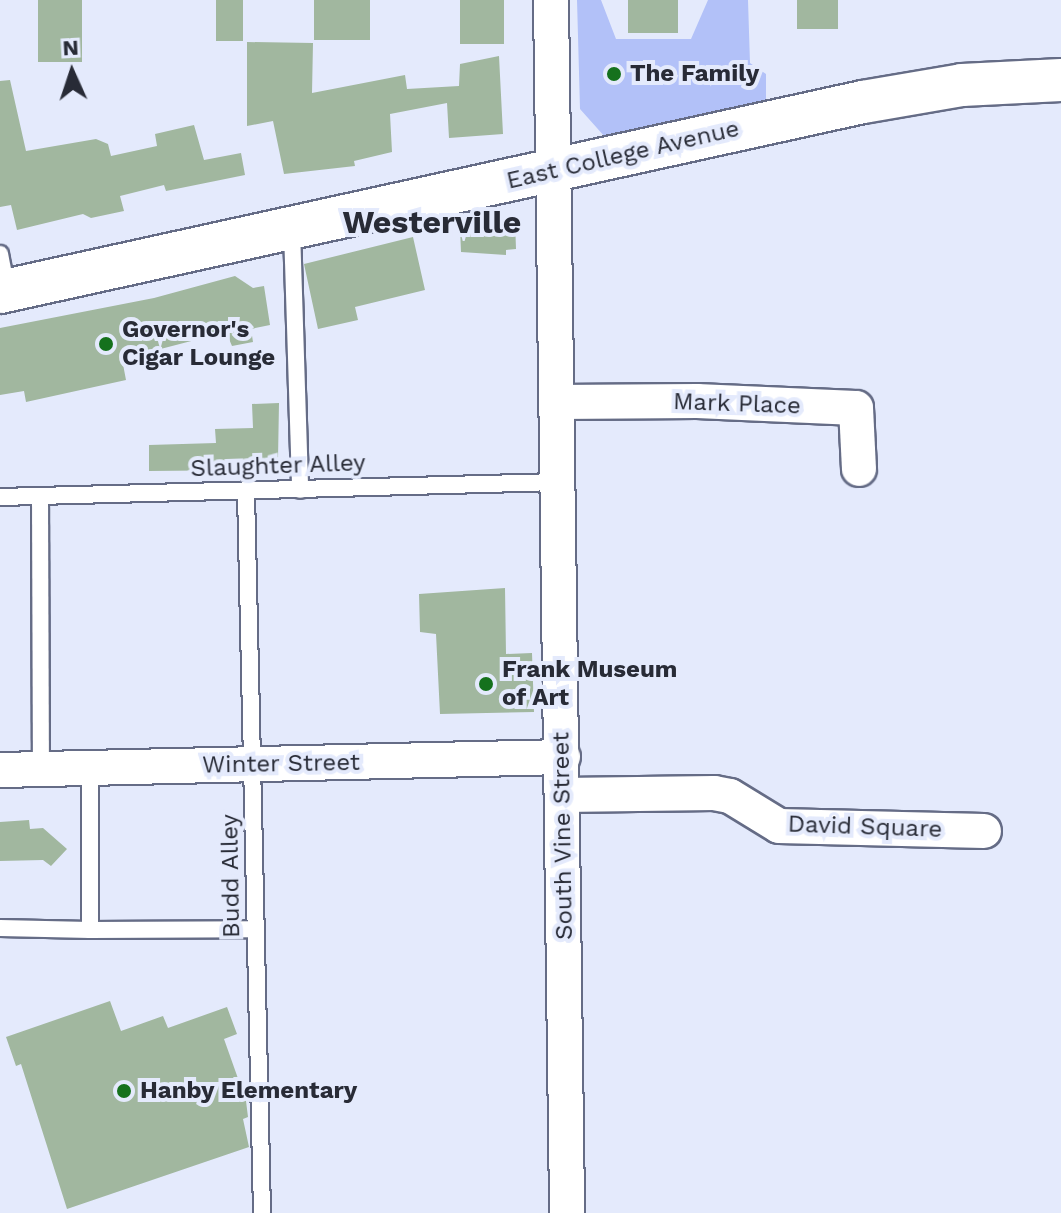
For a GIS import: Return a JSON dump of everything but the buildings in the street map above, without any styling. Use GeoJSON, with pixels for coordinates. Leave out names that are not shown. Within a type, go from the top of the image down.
{"type":"FeatureCollection","features":[{"type":"Feature","properties":{"kind":"street","name":"South Vine Street"},"geometry":{"type":"LineString","coordinates":[[551,0],[567,1213]]}},
{"type":"Feature","properties":{"kind":"street","name":"East College Avenue"},"geometry":{"type":"LineString","coordinates":[[2,279],[292,229],[863,102],[962,85],[1061,80]]}},
{"type":"Feature","properties":{"kind":"street","name":"Mark Place"},"geometry":{"type":"LineString","coordinates":[[557,402],[697,401],[856,408],[859,469]]}},
{"type":"Feature","properties":{"kind":"street","name":"Winter Street"},"geometry":{"type":"LineString","coordinates":[[0,770],[563,757]]}},
{"type":"Feature","properties":{"kind":"street","name":"David Square"},"geometry":{"type":"LineString","coordinates":[[563,795],[714,793],[730,796],[779,826],[984,831]]}},
{"type":"Feature","properties":{"kind":"lane"},"geometry":{"type":"LineString","coordinates":[[292,229],[300,490]]}},
{"type":"Feature","properties":{"kind":"lane","name":"Slaughter Alley"},"geometry":{"type":"LineString","coordinates":[[0,497],[558,482]]}},
{"type":"Feature","properties":{"kind":"lane","name":"Budd Alley"},"geometry":{"type":"LineString","coordinates":[[246,491],[262,1213]]}},
{"type":"Feature","properties":{"kind":"lane"},"geometry":{"type":"LineString","coordinates":[[40,496],[41,768]]}},
{"type":"Feature","properties":{"kind":"lane"},"geometry":{"type":"LineString","coordinates":[[90,767],[90,930]]}},
{"type":"Feature","properties":{"kind":"lane"},"geometry":{"type":"LineString","coordinates":[[0,928],[255,929]]}},
{"type":"Feature","properties":{"kind":"shaded area"},"geometry":{"type":"Polygon","coordinates":[[[577,0],[601,0],[616,39],[691,39],[708,0],[748,0],[750,63],[766,74],[766,104],[605,137],[580,109],[577,0]]]}},
{"type":"Feature","properties":{"kind":"place","name":"The Family"},"geometry":{"type":"Point","coordinates":[614,74]}},
{"type":"Feature","properties":{"kind":"place","name":"Governor's Cigar Lounge"},"geometry":{"type":"Point","coordinates":[106,344]}},
{"type":"Feature","properties":{"kind":"place","name":"Frank Museum of Art"},"geometry":{"type":"Point","coordinates":[486,684]}},
{"type":"Feature","properties":{"kind":"place","name":"Hanby Elementary"},"geometry":{"type":"Point","coordinates":[124,1091]}},
{"type":"Feature","properties":{"kind":"district","name":"Westerville"},"geometry":{"type":"Point","coordinates":[432,222]}}]}
